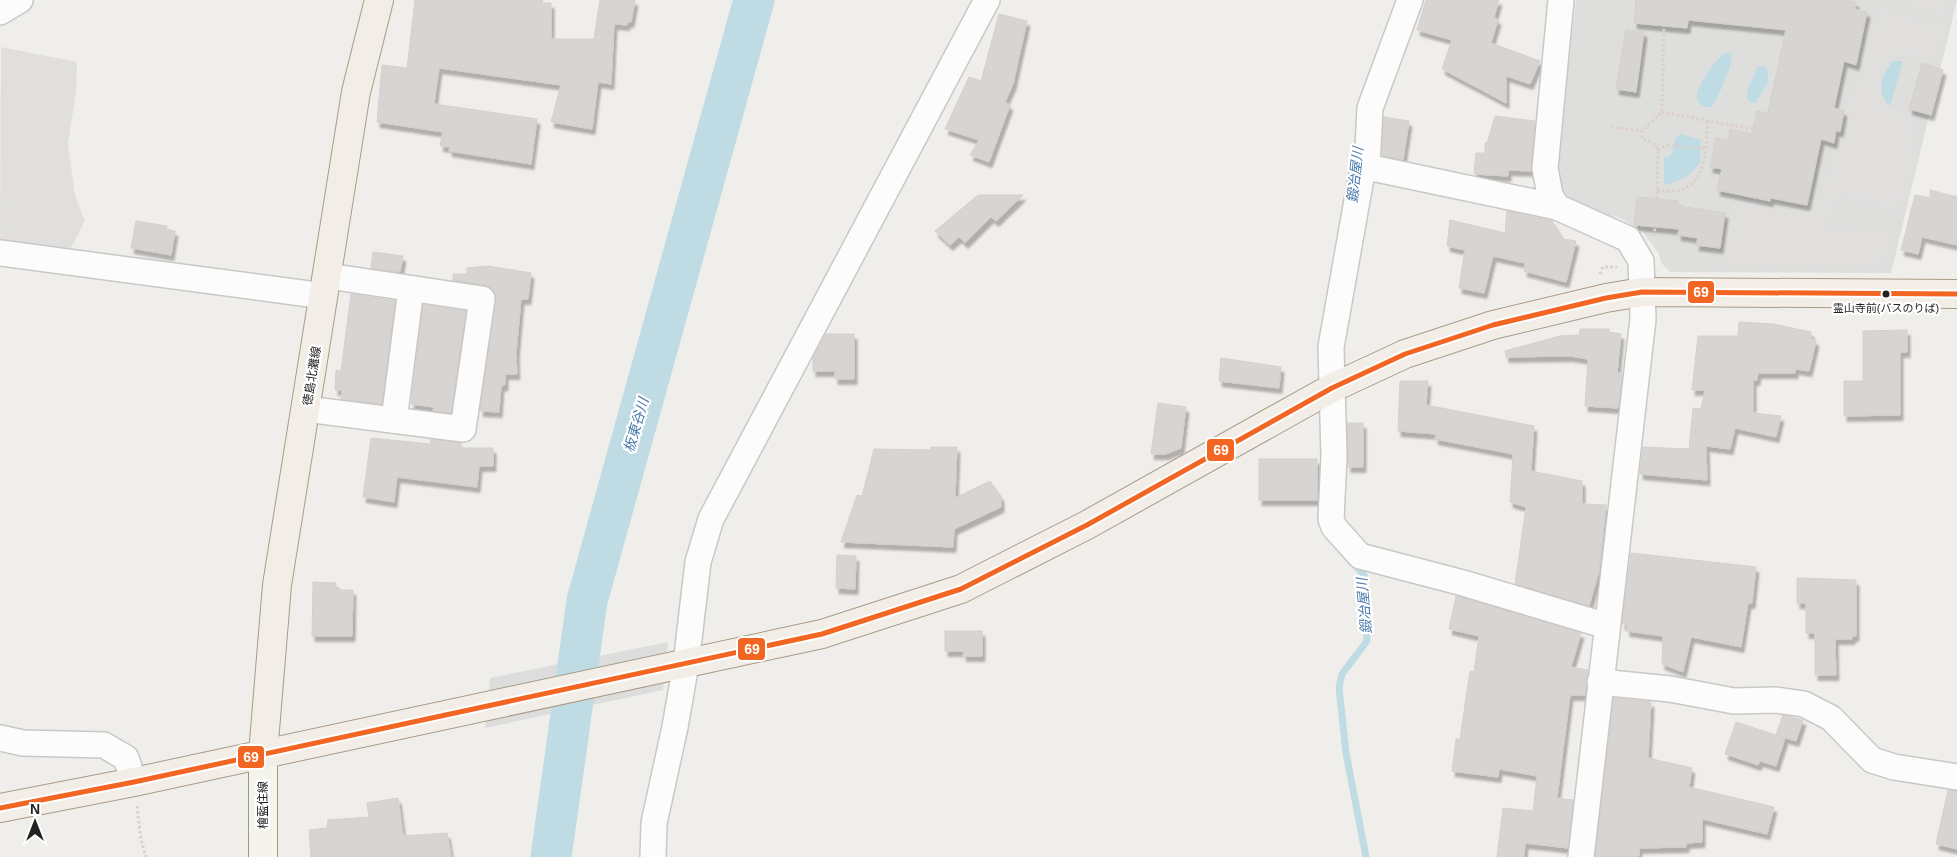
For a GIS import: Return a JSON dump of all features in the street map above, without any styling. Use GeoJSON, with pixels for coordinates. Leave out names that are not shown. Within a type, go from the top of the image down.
{"type":"FeatureCollection","features":[{"type":"Feature","properties":{"kind":"main road","name":"徳島北灘線"},"geometry":{"type":"LineString","coordinates":[[263,754],[277,585],[356,92],[379,0]]}},
{"type":"Feature","properties":{"kind":"main road"},"geometry":{"type":"LineString","coordinates":[[0,808],[134,782],[822,634],[961,589],[1088,525],[1332,388],[1405,354],[1493,325],[1578,304],[1642,292],[1957,294]]}},
{"type":"Feature","properties":{"kind":"main road","name":"檜藍住線"},"geometry":{"type":"LineString","coordinates":[[263,754],[263,857]]}},
{"type":"Feature","properties":{"kind":"street"},"geometry":{"type":"LineString","coordinates":[[0,12],[20,0]]}},
{"type":"Feature","properties":{"kind":"street"},"geometry":{"type":"LineString","coordinates":[[653,857],[654,823],[675,727],[676,666],[698,562],[711,519],[987,0]]}},
{"type":"Feature","properties":{"kind":"street"},"geometry":{"type":"LineString","coordinates":[[1410,0],[1370,108],[1367,167],[1361,178],[1333,326],[1331,347],[1334,456],[1331,519],[1334,527],[1360,556],[1463,583],[1607,626]]}},
{"type":"Feature","properties":{"kind":"street"},"geometry":{"type":"LineString","coordinates":[[1557,207],[1550,195],[1545,168],[1561,0]]}},
{"type":"Feature","properties":{"kind":"street"},"geometry":{"type":"LineString","coordinates":[[1367,167],[1557,207],[1628,239],[1641,261],[1643,318],[1580,857]]}},
{"type":"Feature","properties":{"kind":"street"},"geometry":{"type":"LineString","coordinates":[[0,253],[326,286],[411,289],[482,300],[463,429],[306,410]]}},
{"type":"Feature","properties":{"kind":"street"},"geometry":{"type":"LineString","coordinates":[[394,420],[411,289]]}},
{"type":"Feature","properties":{"kind":"street"},"geometry":{"type":"LineString","coordinates":[[1600,682],[1670,689],[1734,701],[1776,700],[1804,704],[1832,718],[1872,760],[1894,767],[1957,777]]}},
{"type":"Feature","properties":{"kind":"street"},"geometry":{"type":"LineString","coordinates":[[0,738],[23,743],[104,745],[126,758],[134,782]]}},
{"type":"Feature","properties":{"kind":"path"},"geometry":{"type":"LineString","coordinates":[[1657,199],[1658,150],[1654,144],[1642,138],[1642,131],[1662,112],[1664,26]]}},
{"type":"Feature","properties":{"kind":"path"},"geometry":{"type":"LineString","coordinates":[[1662,112],[1708,119],[1753,129]]}},
{"type":"Feature","properties":{"kind":"path"},"geometry":{"type":"LineString","coordinates":[[1657,191],[1679,191],[1698,178],[1705,149],[1708,119]]}},
{"type":"Feature","properties":{"kind":"path"},"geometry":{"type":"LineString","coordinates":[[1611,127],[1642,131]]}},
{"type":"Feature","properties":{"kind":"path"},"geometry":{"type":"LineString","coordinates":[[1658,150],[1667,145],[1705,149]]}},
{"type":"Feature","properties":{"kind":"path"},"geometry":{"type":"LineString","coordinates":[[134,782],[141,840],[146,857]]}},
{"type":"Feature","properties":{"kind":"shaded area"},"geometry":{"type":"Polygon","coordinates":[[[1576,0],[1957,0],[1891,273],[1670,272],[1662,264],[1658,252],[1642,231],[1620,218],[1587,210],[1571,199],[1558,187],[1554,176],[1576,0]]]}},
{"type":"Feature","properties":{"kind":"shaded area"},"geometry":{"type":"Polygon","coordinates":[[[1895,0],[1946,0],[1942,16],[1895,0]]]}},
{"type":"Feature","properties":{"kind":"shaded area"},"geometry":{"type":"Polygon","coordinates":[[[1879,8],[1946,28],[1938,57],[1892,54],[1878,71],[1878,99],[1887,109],[1917,118],[1911,151],[1916,153],[1900,210],[1840,195],[1825,228],[1893,229],[1881,269],[1723,266],[1733,204],[1815,211],[1879,8]]]}},
{"type":"Feature","properties":{"kind":"shaded area"},"geometry":{"type":"Polygon","coordinates":[[[1,47],[77,62],[76,92],[68,144],[75,196],[85,221],[69,252],[0,244],[1,47]]]}},
{"type":"Feature","properties":{"kind":"water"},"geometry":{"type":"Polygon","coordinates":[[[1725,53],[1731,53],[1732,58],[1725,81],[1711,107],[1704,107],[1697,98],[1698,89],[1717,60],[1725,53]]]}},
{"type":"Feature","properties":{"kind":"water"},"geometry":{"type":"Polygon","coordinates":[[[1893,61],[1903,61],[1890,106],[1882,95],[1881,84],[1885,72],[1893,61]]]}},
{"type":"Feature","properties":{"kind":"water"},"geometry":{"type":"Polygon","coordinates":[[[1758,66],[1765,66],[1768,70],[1768,82],[1756,103],[1751,103],[1747,99],[1748,88],[1758,66]]]}},
{"type":"Feature","properties":{"kind":"water"},"geometry":{"type":"Polygon","coordinates":[[[1681,134],[1701,140],[1700,160],[1691,173],[1680,180],[1664,185],[1664,157],[1669,157],[1673,151],[1675,139],[1681,134]]]}},
{"type":"Feature","properties":{"kind":"pier"},"geometry":{"type":"Polygon","coordinates":[[[668,642],[663,690],[485,728],[490,678],[668,642]]]}},
{"type":"Feature","properties":{"kind":"building"},"geometry":{"type":"Polygon","coordinates":[[[415,0],[543,0],[542,3],[551,3],[551,39],[594,39],[600,0],[635,0],[631,22],[627,22],[627,25],[614,24],[611,84],[598,82],[592,129],[551,122],[561,85],[439,68],[434,104],[537,119],[531,164],[449,151],[450,147],[440,146],[443,132],[377,122],[382,65],[407,68],[415,0]]]}},
{"type":"Feature","properties":{"kind":"building"},"geometry":{"type":"Polygon","coordinates":[[[1426,0],[1499,0],[1494,17],[1498,20],[1491,43],[1540,61],[1530,84],[1506,76],[1506,103],[1442,69],[1452,40],[1417,30],[1426,0]]]}},
{"type":"Feature","properties":{"kind":"building"},"geometry":{"type":"Polygon","coordinates":[[[1636,0],[1845,0],[1856,2],[1855,9],[1867,12],[1856,65],[1844,61],[1834,108],[1844,111],[1840,132],[1836,130],[1834,143],[1821,139],[1807,205],[1771,198],[1770,201],[1717,190],[1722,169],[1710,167],[1716,138],[1728,140],[1730,129],[1752,134],[1757,111],[1768,113],[1786,30],[1688,20],[1687,28],[1634,23],[1636,0]]]}},
{"type":"Feature","properties":{"kind":"building"},"geometry":{"type":"Polygon","coordinates":[[[999,14],[1027,21],[1013,84],[1005,102],[1010,105],[989,162],[970,155],[979,140],[945,129],[969,77],[981,81],[999,14]]]}},
{"type":"Feature","properties":{"kind":"building"},"geometry":{"type":"Polygon","coordinates":[[[1626,30],[1644,32],[1636,92],[1616,89],[1626,30]]]}},
{"type":"Feature","properties":{"kind":"building"},"geometry":{"type":"Polygon","coordinates":[[[1922,63],[1943,70],[1931,115],[1909,109],[1922,63]]]}},
{"type":"Feature","properties":{"kind":"building"},"geometry":{"type":"Polygon","coordinates":[[[1495,116],[1535,121],[1531,171],[1508,170],[1508,176],[1474,174],[1476,153],[1485,153],[1485,143],[1487,143],[1495,116]]]}},
{"type":"Feature","properties":{"kind":"building"},"geometry":{"type":"Polygon","coordinates":[[[1384,117],[1409,121],[1403,160],[1382,155],[1384,117]]]}},
{"type":"Feature","properties":{"kind":"building"},"geometry":{"type":"Polygon","coordinates":[[[1930,190],[1957,197],[1957,245],[1922,237],[1918,254],[1901,250],[1915,195],[1930,198],[1930,190]]]}},
{"type":"Feature","properties":{"kind":"building"},"geometry":{"type":"Polygon","coordinates":[[[978,195],[1023,195],[996,221],[991,217],[965,243],[959,237],[950,245],[935,231],[978,195]]]}},
{"type":"Feature","properties":{"kind":"building"},"geometry":{"type":"Polygon","coordinates":[[[1637,197],[1678,201],[1678,206],[1725,213],[1720,248],[1696,245],[1698,238],[1678,235],[1679,229],[1634,225],[1637,197]]]}},
{"type":"Feature","properties":{"kind":"building"},"geometry":{"type":"Polygon","coordinates":[[[1507,211],[1552,221],[1563,239],[1576,241],[1566,282],[1524,271],[1525,263],[1493,256],[1484,293],[1459,288],[1465,250],[1447,246],[1450,220],[1505,233],[1507,211]]]}},
{"type":"Feature","properties":{"kind":"building"},"geometry":{"type":"Polygon","coordinates":[[[136,221],[167,226],[166,229],[175,231],[171,255],[131,248],[136,221]]]}},
{"type":"Feature","properties":{"kind":"building"},"geometry":{"type":"Polygon","coordinates":[[[373,252],[403,256],[400,272],[371,268],[373,252]]]}},
{"type":"Feature","properties":{"kind":"building"},"geometry":{"type":"Polygon","coordinates":[[[488,266],[531,273],[528,299],[521,299],[516,354],[517,374],[505,374],[505,385],[501,386],[499,412],[480,411],[495,294],[491,288],[485,285],[453,280],[453,274],[467,274],[467,268],[488,266]]]}},
{"type":"Feature","properties":{"kind":"building"},"geometry":{"type":"Polygon","coordinates":[[[351,294],[395,301],[382,404],[341,399],[342,390],[335,390],[336,370],[341,371],[351,294]]]}},
{"type":"Feature","properties":{"kind":"building"},"geometry":{"type":"Polygon","coordinates":[[[423,305],[466,311],[451,413],[433,411],[434,407],[411,404],[423,305]]]}},
{"type":"Feature","properties":{"kind":"building"},"geometry":{"type":"Polygon","coordinates":[[[1739,322],[1774,324],[1811,332],[1811,338],[1816,341],[1809,371],[1795,369],[1795,373],[1758,373],[1757,380],[1753,380],[1753,413],[1781,416],[1776,437],[1735,428],[1730,449],[1706,446],[1707,480],[1640,474],[1643,447],[1689,449],[1693,408],[1701,409],[1705,390],[1692,390],[1698,336],[1738,336],[1739,322]]]}},
{"type":"Feature","properties":{"kind":"building"},"geometry":{"type":"Polygon","coordinates":[[[1580,329],[1609,329],[1609,332],[1621,334],[1617,373],[1622,373],[1618,408],[1585,406],[1588,359],[1570,356],[1506,357],[1505,351],[1560,336],[1579,335],[1580,329]]]}},
{"type":"Feature","properties":{"kind":"building"},"geometry":{"type":"Polygon","coordinates":[[[1907,330],[1907,352],[1900,352],[1900,415],[1844,416],[1844,381],[1863,381],[1863,331],[1907,330]]]}},
{"type":"Feature","properties":{"kind":"building"},"geometry":{"type":"Polygon","coordinates":[[[826,334],[854,334],[854,379],[835,379],[835,371],[813,371],[813,358],[826,334]]]}},
{"type":"Feature","properties":{"kind":"building"},"geometry":{"type":"Polygon","coordinates":[[[1221,358],[1281,367],[1279,388],[1219,381],[1221,358]]]}},
{"type":"Feature","properties":{"kind":"building"},"geometry":{"type":"Polygon","coordinates":[[[1400,381],[1428,381],[1426,405],[1534,426],[1531,471],[1582,481],[1582,504],[1606,505],[1599,571],[1589,606],[1515,584],[1526,507],[1510,502],[1513,454],[1435,439],[1436,434],[1398,431],[1400,381]]]}},
{"type":"Feature","properties":{"kind":"building"},"geometry":{"type":"Polygon","coordinates":[[[1158,403],[1186,407],[1181,448],[1166,454],[1151,454],[1158,403]]]}},
{"type":"Feature","properties":{"kind":"building"},"geometry":{"type":"Polygon","coordinates":[[[1347,423],[1363,423],[1363,467],[1348,467],[1347,423]]]}},
{"type":"Feature","properties":{"kind":"building"},"geometry":{"type":"Polygon","coordinates":[[[371,438],[430,444],[431,439],[461,443],[460,448],[493,448],[493,466],[479,466],[477,487],[397,477],[394,502],[363,497],[371,438]]]}},
{"type":"Feature","properties":{"kind":"building"},"geometry":{"type":"Polygon","coordinates":[[[931,447],[957,447],[955,498],[990,481],[1001,497],[1001,507],[954,529],[953,547],[841,542],[857,495],[862,496],[874,449],[931,450],[931,447]]]}},
{"type":"Feature","properties":{"kind":"building"},"geometry":{"type":"Polygon","coordinates":[[[1259,459],[1317,459],[1317,500],[1259,500],[1259,459]]]}},
{"type":"Feature","properties":{"kind":"building"},"geometry":{"type":"Polygon","coordinates":[[[1631,553],[1756,567],[1752,603],[1748,603],[1741,647],[1691,637],[1683,672],[1662,664],[1663,636],[1627,631],[1627,624],[1622,624],[1631,553]]]}},
{"type":"Feature","properties":{"kind":"building"},"geometry":{"type":"Polygon","coordinates":[[[837,555],[856,556],[855,589],[836,588],[837,555]]]}},
{"type":"Feature","properties":{"kind":"building"},"geometry":{"type":"Polygon","coordinates":[[[1797,578],[1856,580],[1856,636],[1852,636],[1852,639],[1835,639],[1836,675],[1815,675],[1815,633],[1806,633],[1806,603],[1797,603],[1797,578]]]}},
{"type":"Feature","properties":{"kind":"building"},"geometry":{"type":"Polygon","coordinates":[[[313,582],[336,583],[336,590],[353,590],[352,636],[312,636],[313,582]]]}},
{"type":"Feature","properties":{"kind":"building"},"geometry":{"type":"Polygon","coordinates":[[[1456,596],[1581,633],[1571,667],[1588,670],[1585,695],[1570,695],[1557,798],[1573,800],[1568,848],[1525,843],[1524,857],[1497,857],[1503,808],[1533,811],[1537,776],[1499,769],[1498,777],[1452,771],[1456,739],[1460,739],[1470,671],[1474,672],[1479,636],[1449,629],[1456,596]]]}},
{"type":"Feature","properties":{"kind":"building"},"geometry":{"type":"Polygon","coordinates":[[[945,631],[982,631],[982,656],[963,656],[964,651],[945,651],[945,631]]]}},
{"type":"Feature","properties":{"kind":"building"},"geometry":{"type":"Polygon","coordinates":[[[1614,698],[1651,702],[1648,758],[1692,768],[1689,787],[1774,807],[1767,834],[1702,819],[1702,842],[1686,843],[1686,847],[1639,848],[1639,856],[1595,857],[1614,698]]]}},
{"type":"Feature","properties":{"kind":"building"},"geometry":{"type":"Polygon","coordinates":[[[1783,715],[1803,720],[1796,741],[1776,735],[1783,715]]]}},
{"type":"Feature","properties":{"kind":"building"},"geometry":{"type":"Polygon","coordinates":[[[1736,722],[1785,738],[1776,766],[1760,761],[1758,765],[1725,754],[1736,722]]]}},
{"type":"Feature","properties":{"kind":"building"},"geometry":{"type":"Polygon","coordinates":[[[1948,790],[1957,791],[1957,849],[1936,844],[1948,790]]]}},
{"type":"Feature","properties":{"kind":"building"},"geometry":{"type":"Polygon","coordinates":[[[398,798],[403,836],[447,833],[451,857],[311,857],[309,830],[327,828],[328,820],[369,817],[367,803],[398,798]]]}},
{"type":"Feature","properties":{"kind":"waterway","name":"板東谷川"},"geometry":{"type":"LineString","coordinates":[[551,857],[587,601],[754,0]]}},
{"type":"Feature","properties":{"kind":"waterway","name":"鍛冶屋川"},"geometry":{"type":"LineString","coordinates":[[1353,563],[1364,575],[1367,641],[1342,674],[1339,687],[1346,753],[1366,857]]}},
{"type":"Feature","properties":{"kind":"transit line","name":"69"},"geometry":{"type":"LineString","coordinates":[[0,808],[134,782],[822,634],[961,589],[1087,525],[1332,388],[1405,354],[1493,325],[1606,298],[1642,292],[1957,294]]}},
{"type":"Feature","properties":{"kind":"place","name":"霊山寺前(バスのりば)"},"geometry":{"type":"Point","coordinates":[1886,294]}}]}
